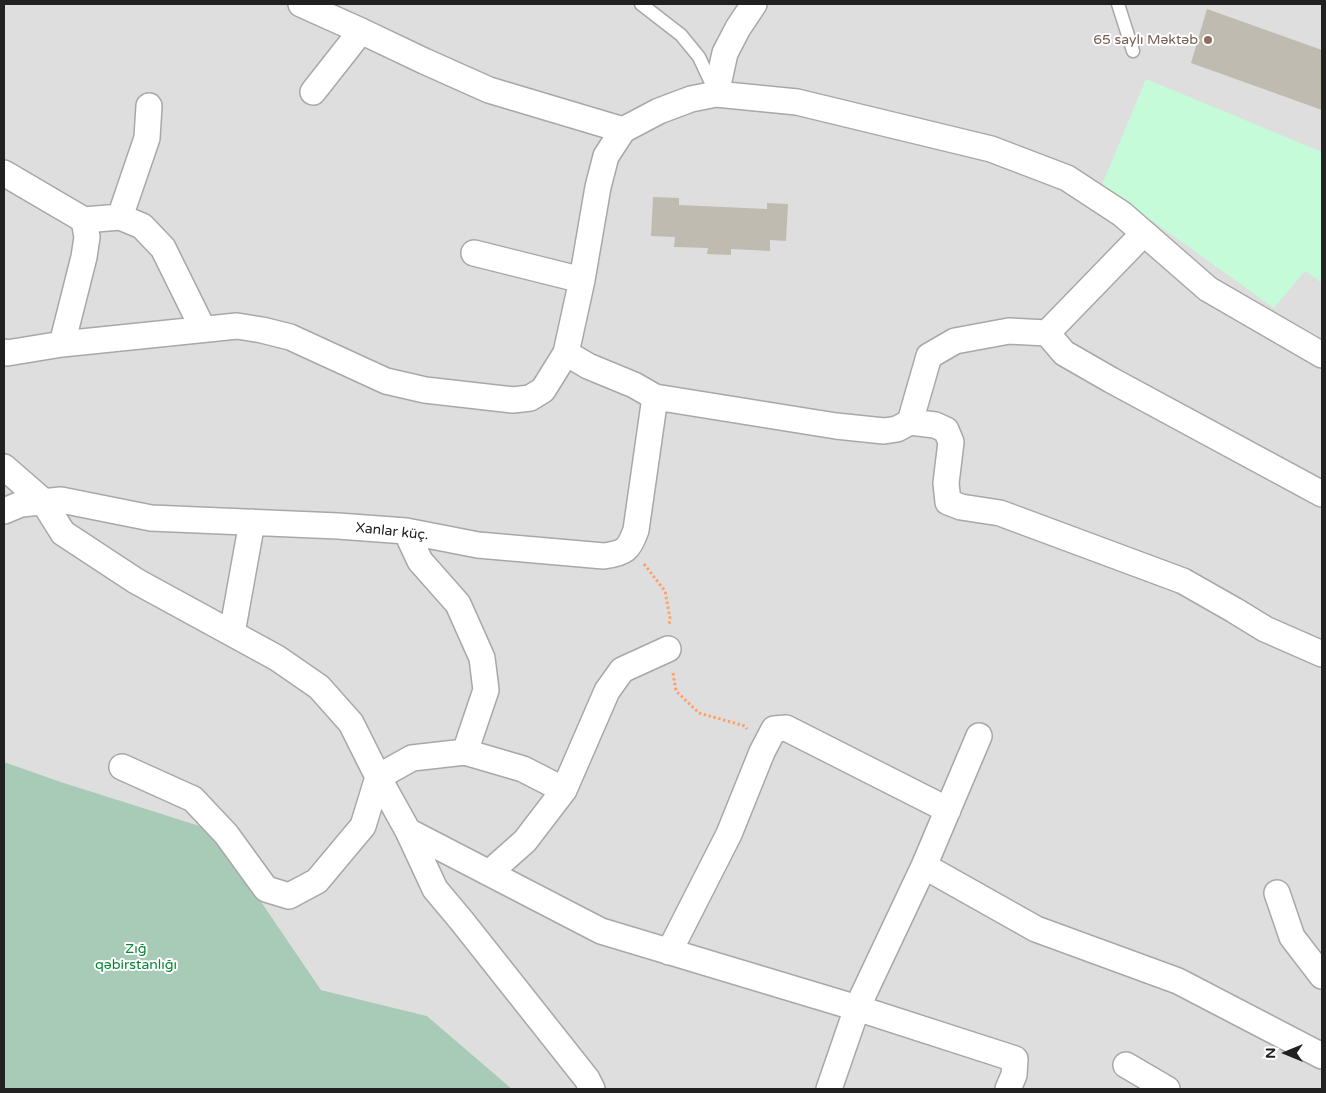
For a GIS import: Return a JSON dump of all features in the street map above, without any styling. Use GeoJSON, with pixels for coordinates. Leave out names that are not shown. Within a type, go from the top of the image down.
{"type":"FeatureCollection","features":[{"type":"Feature","properties":{"kind":"street"},"geometry":{"type":"LineString","coordinates":[[301,4],[490,90],[622,130]]}},
{"type":"Feature","properties":{"kind":"street"},"geometry":{"type":"LineString","coordinates":[[716,94],[725,53],[738,28],[754,4]]}},
{"type":"Feature","properties":{"kind":"street"},"geometry":{"type":"LineString","coordinates":[[313,92],[361,31]]}},
{"type":"Feature","properties":{"kind":"street"},"geometry":{"type":"LineString","coordinates":[[4,352],[203,328],[237,326],[290,337],[386,381],[425,390],[513,400],[530,398],[543,390],[566,353],[582,280],[598,187],[606,156],[622,130],[659,111],[691,99],[716,94],[797,102],[990,149],[1067,178],[1122,214],[1208,289],[1322,355]]}},
{"type":"Feature","properties":{"kind":"street"},"geometry":{"type":"LineString","coordinates":[[120,217],[147,138],[149,106]]}},
{"type":"Feature","properties":{"kind":"street"},"geometry":{"type":"LineString","coordinates":[[4,173],[84,220],[120,217],[142,226],[163,248],[203,328]]}},
{"type":"Feature","properties":{"kind":"street"},"geometry":{"type":"LineString","coordinates":[[62,344],[85,250],[87,237],[84,220]]}},
{"type":"Feature","properties":{"kind":"street"},"geometry":{"type":"LineString","coordinates":[[1047,333],[1144,233]]}},
{"type":"Feature","properties":{"kind":"street"},"geometry":{"type":"LineString","coordinates":[[474,253],[582,280]]}},
{"type":"Feature","properties":{"kind":"street"},"geometry":{"type":"LineString","coordinates":[[910,422],[928,356],[955,341],[1009,331],[1047,333],[1064,353],[1322,494]]}},
{"type":"Feature","properties":{"kind":"street"},"geometry":{"type":"LineString","coordinates":[[566,353],[588,366],[634,385],[654,397],[836,426],[884,431],[897,429],[910,422],[935,425],[946,430],[951,442],[946,484],[948,502],[961,507],[1000,513],[1182,581],[1265,629],[1322,654]]}},
{"type":"Feature","properties":{"kind":"street","name":"Xanlar küç."},"geometry":{"type":"LineString","coordinates":[[4,511],[21,504],[61,500],[151,518],[338,526],[406,531],[478,545],[604,556],[618,554],[630,545],[636,530],[654,397]]}},
{"type":"Feature","properties":{"kind":"street"},"geometry":{"type":"LineString","coordinates":[[4,467],[44,501],[63,533],[136,581],[277,658],[319,687],[351,722],[435,889],[587,1079],[592,1089]]}},
{"type":"Feature","properties":{"kind":"street"},"geometry":{"type":"LineString","coordinates":[[232,633],[252,522]]}},
{"type":"Feature","properties":{"kind":"street"},"geometry":{"type":"LineString","coordinates":[[406,531],[420,561],[458,604],[482,658],[486,690],[464,752]]}},
{"type":"Feature","properties":{"kind":"street"},"geometry":{"type":"LineString","coordinates":[[490,873],[525,841],[564,790],[607,691],[622,670],[668,649]]}},
{"type":"Feature","properties":{"kind":"street"},"geometry":{"type":"LineString","coordinates":[[669,952],[730,834],[762,752],[774,729],[786,728],[948,810]]}},
{"type":"Feature","properties":{"kind":"street"},"geometry":{"type":"LineString","coordinates":[[829,1089],[858,1008],[924,866],[979,736]]}},
{"type":"Feature","properties":{"kind":"street"},"geometry":{"type":"LineString","coordinates":[[122,767],[193,799],[226,834],[266,889],[289,896],[317,881],[363,826],[378,777],[412,758],[464,752],[523,769],[564,790]]}},
{"type":"Feature","properties":{"kind":"street"},"geometry":{"type":"LineString","coordinates":[[408,832],[602,932],[858,1008],[1015,1059],[1014,1075],[1008,1089]]}},
{"type":"Feature","properties":{"kind":"street"},"geometry":{"type":"LineString","coordinates":[[924,866],[1036,928],[1178,981],[1322,1056]]}},
{"type":"Feature","properties":{"kind":"street"},"geometry":{"type":"LineString","coordinates":[[1277,893],[1292,937],[1322,976]]}},
{"type":"Feature","properties":{"kind":"street"},"geometry":{"type":"LineString","coordinates":[[1126,1065],[1167,1089]]}},
{"type":"Feature","properties":{"kind":"lane"},"geometry":{"type":"LineString","coordinates":[[641,4],[682,35],[699,57],[716,94]]}},
{"type":"Feature","properties":{"kind":"lane"},"geometry":{"type":"LineString","coordinates":[[1118,4],[1133,51]]}},
{"type":"Feature","properties":{"kind":"shaded area"},"geometry":{"type":"Polygon","coordinates":[[[4,4],[1322,4],[1322,1089],[512,1089],[427,1016],[321,990],[262,903],[208,829],[4,762],[4,4]]]}},
{"type":"Feature","properties":{"kind":"green space"},"geometry":{"type":"Polygon","coordinates":[[[1146,79],[1322,152],[1322,283],[1305,271],[1274,308],[1102,185],[1146,79]]]}},
{"type":"Feature","properties":{"kind":"green space","name":"Zığ qəbirstanlığı"},"geometry":{"type":"Polygon","coordinates":[[[4,762],[209,829],[321,990],[427,1016],[512,1089],[4,1089],[4,762]]]}},
{"type":"Feature","properties":{"kind":"building"},"geometry":{"type":"Polygon","coordinates":[[[1207,9],[1322,50],[1322,110],[1191,63],[1207,9]]]}},
{"type":"Feature","properties":{"kind":"building"},"geometry":{"type":"Polygon","coordinates":[[[653,197],[679,198],[679,205],[767,209],[767,203],[788,204],[786,241],[770,240],[770,251],[731,249],[731,255],[707,254],[708,248],[674,247],[675,237],[651,236],[653,197]]]}},
{"type":"Feature","properties":{"kind":"place","name":"65 saylı Məktəb"},"geometry":{"type":"Point","coordinates":[1208,40]}}]}
